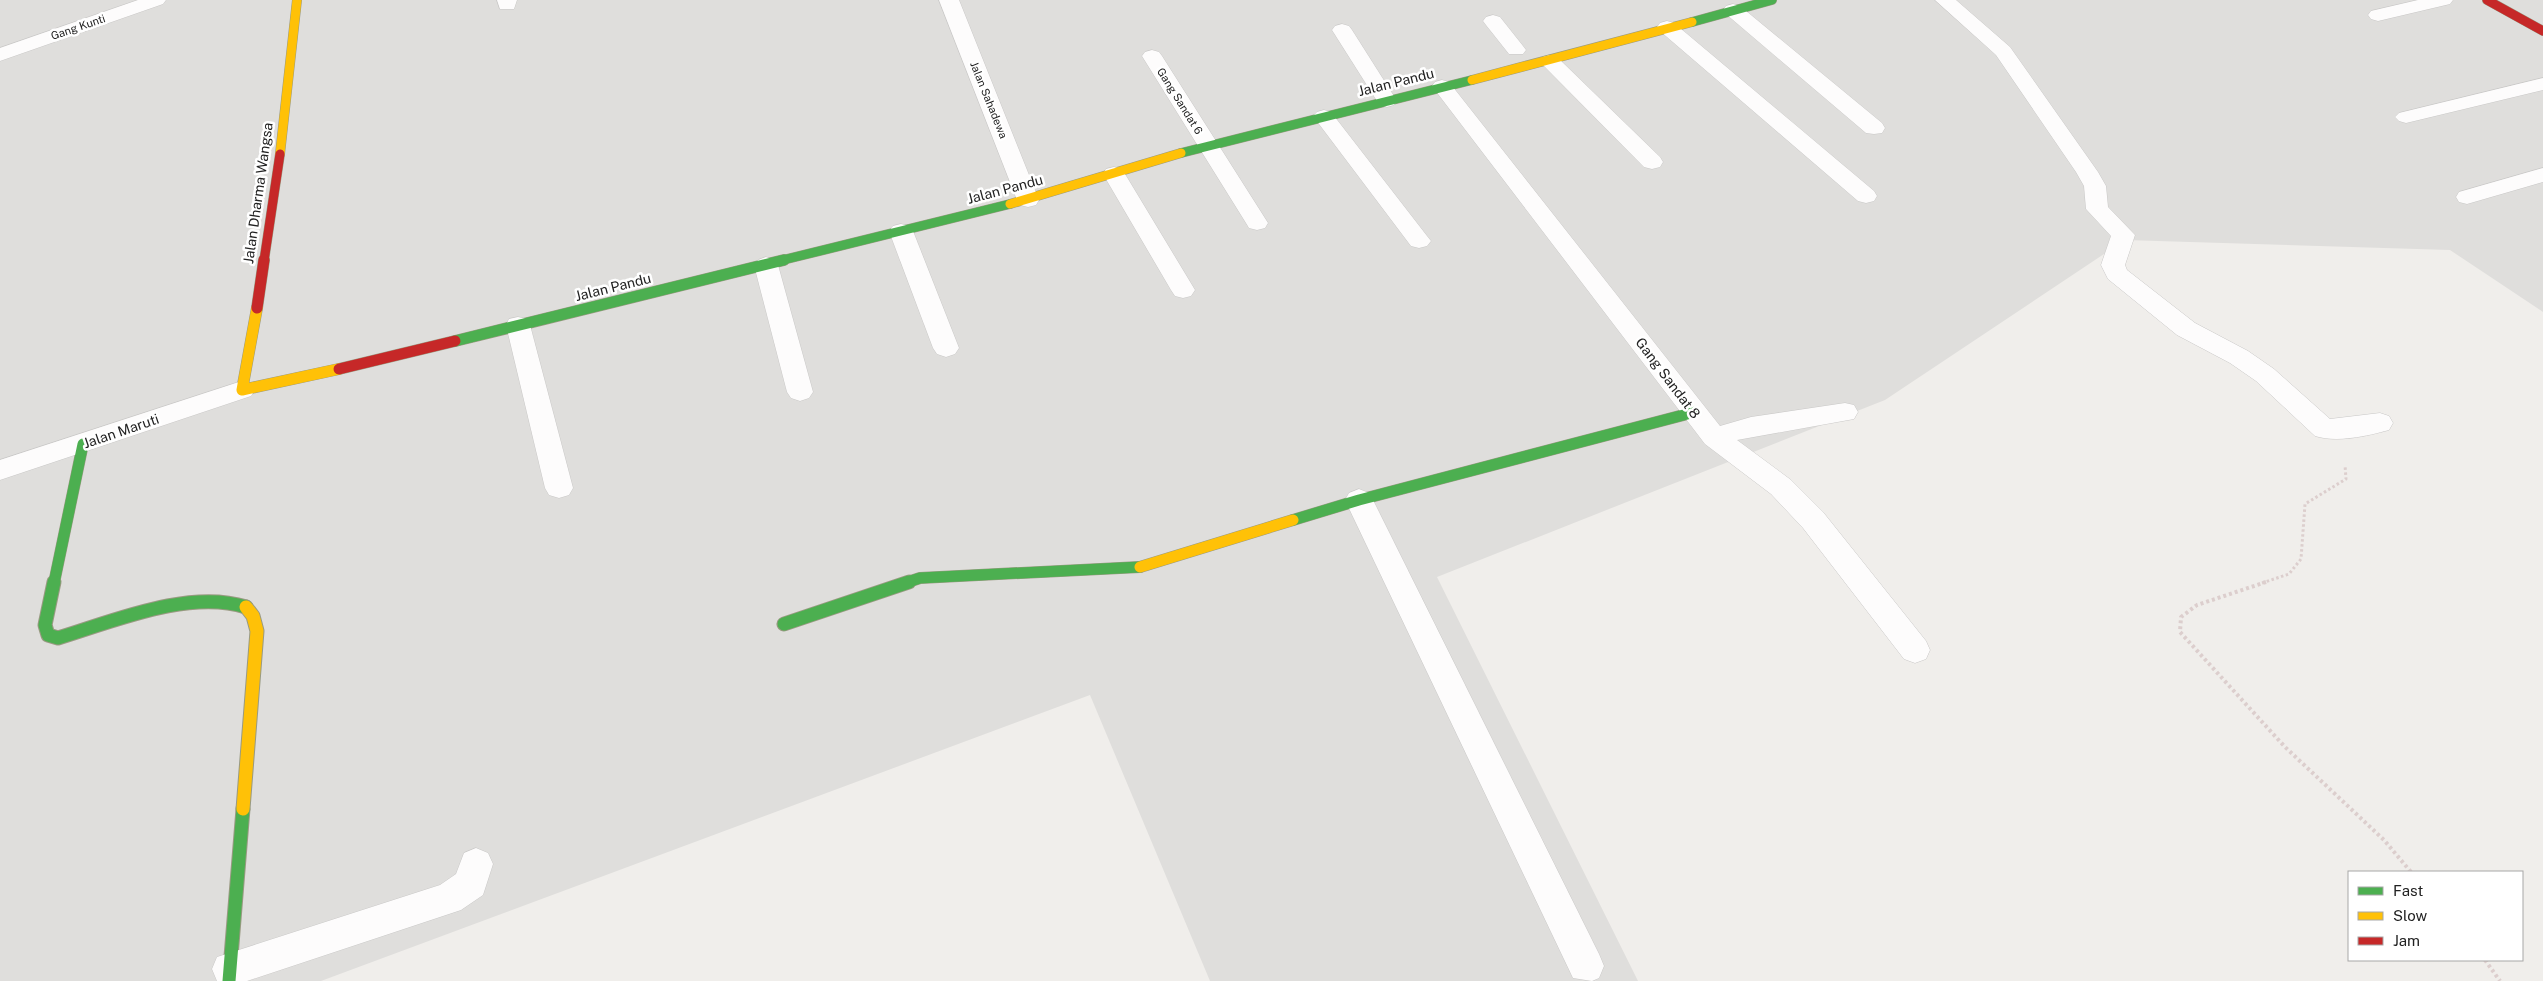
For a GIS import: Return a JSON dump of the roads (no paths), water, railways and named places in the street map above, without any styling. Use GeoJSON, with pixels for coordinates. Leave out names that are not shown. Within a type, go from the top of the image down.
{"type":"FeatureCollection","features":[{"type":"Feature","properties":{"kind":"street","name":"Gang Kunti"},"geometry":{"type":"LineString","coordinates":[[0,55],[156,0]]}},
{"type":"Feature","properties":{"kind":"street","name":"Jalan Dharma Wangsa"},"geometry":{"type":"LineString","coordinates":[[242,390],[254,330],[267,246],[297,0]]}},
{"type":"Feature","properties":{"kind":"street","name":"Jalan Sahadewa"},"geometry":{"type":"LineString","coordinates":[[949,0],[1028,200]]}},
{"type":"Feature","properties":{"kind":"street","name":"Jalan Pandu"},"geometry":{"type":"LineString","coordinates":[[242,390],[363,364],[1028,200],[1207,145],[1442,86],[1550,62],[1667,27],[1772,0]]}},
{"type":"Feature","properties":{"kind":"street"},"geometry":{"type":"LineString","coordinates":[[1945,0],[2003,51],[2087,172],[2095,186],[2097,210],[2123,235],[2113,265],[2116,274],[2186,329],[2239,357],[2266,375],[2324,428],[2357,427],[2380,423]]}},
{"type":"Feature","properties":{"kind":"street"},"geometry":{"type":"LineString","coordinates":[[2378,15],[2443,0]]}},
{"type":"Feature","properties":{"kind":"street"},"geometry":{"type":"LineString","coordinates":[[2487,0],[2543,31]]}},
{"type":"Feature","properties":{"kind":"street"},"geometry":{"type":"LineString","coordinates":[[1733,10],[1874,128]]}},
{"type":"Feature","properties":{"kind":"street"},"geometry":{"type":"LineString","coordinates":[[1493,21],[1516,50]]}},
{"type":"Feature","properties":{"kind":"street"},"geometry":{"type":"LineString","coordinates":[[1667,27],[1866,196]]}},
{"type":"Feature","properties":{"kind":"street"},"geometry":{"type":"LineString","coordinates":[[1342,30],[1387,100]]}},
{"type":"Feature","properties":{"kind":"street","name":"Gang Sandat 6"},"geometry":{"type":"LineString","coordinates":[[1152,56],[1258,223]]}},
{"type":"Feature","properties":{"kind":"street"},"geometry":{"type":"LineString","coordinates":[[1550,62],[1652,162]]}},
{"type":"Feature","properties":{"kind":"street"},"geometry":{"type":"LineString","coordinates":[[2406,117],[2543,84]]}},
{"type":"Feature","properties":{"kind":"street","name":"Gang Sandat 8"},"geometry":{"type":"LineString","coordinates":[[1442,86],[1714,437],[1781,488],[1813,520],[1915,650]]}},
{"type":"Feature","properties":{"kind":"street"},"geometry":{"type":"LineString","coordinates":[[1324,116],[1419,241]]}},
{"type":"Feature","properties":{"kind":"street"},"geometry":{"type":"LineString","coordinates":[[1114,174],[1183,290]]}},
{"type":"Feature","properties":{"kind":"street"},"geometry":{"type":"LineString","coordinates":[[2467,197],[2543,175]]}},
{"type":"Feature","properties":{"kind":"street"},"geometry":{"type":"LineString","coordinates":[[901,231],[946,348]]}},
{"type":"Feature","properties":{"kind":"street"},"geometry":{"type":"LineString","coordinates":[[766,265],[800,392]]}},
{"type":"Feature","properties":{"kind":"street"},"geometry":{"type":"LineString","coordinates":[[518,325],[559,488]]}},
{"type":"Feature","properties":{"kind":"street","name":"Jalan Maruti"},"geometry":{"type":"LineString","coordinates":[[0,470],[242,390]]}},
{"type":"Feature","properties":{"kind":"street"},"geometry":{"type":"LineString","coordinates":[[784,624],[920,578],[1141,567],[1359,500],[1695,412]]}},
{"type":"Feature","properties":{"kind":"street"},"geometry":{"type":"LineString","coordinates":[[1714,437],[1751,426],[1845,412]]}},
{"type":"Feature","properties":{"kind":"street"},"geometry":{"type":"LineString","coordinates":[[83,444],[45,625],[48,635],[58,638],[198,601],[231,600],[245,606],[252,615],[257,631],[229,975],[450,898],[471,884],[476,864]]}},
{"type":"Feature","properties":{"kind":"street"},"geometry":{"type":"LineString","coordinates":[[1359,500],[1586,966]]}}]}
